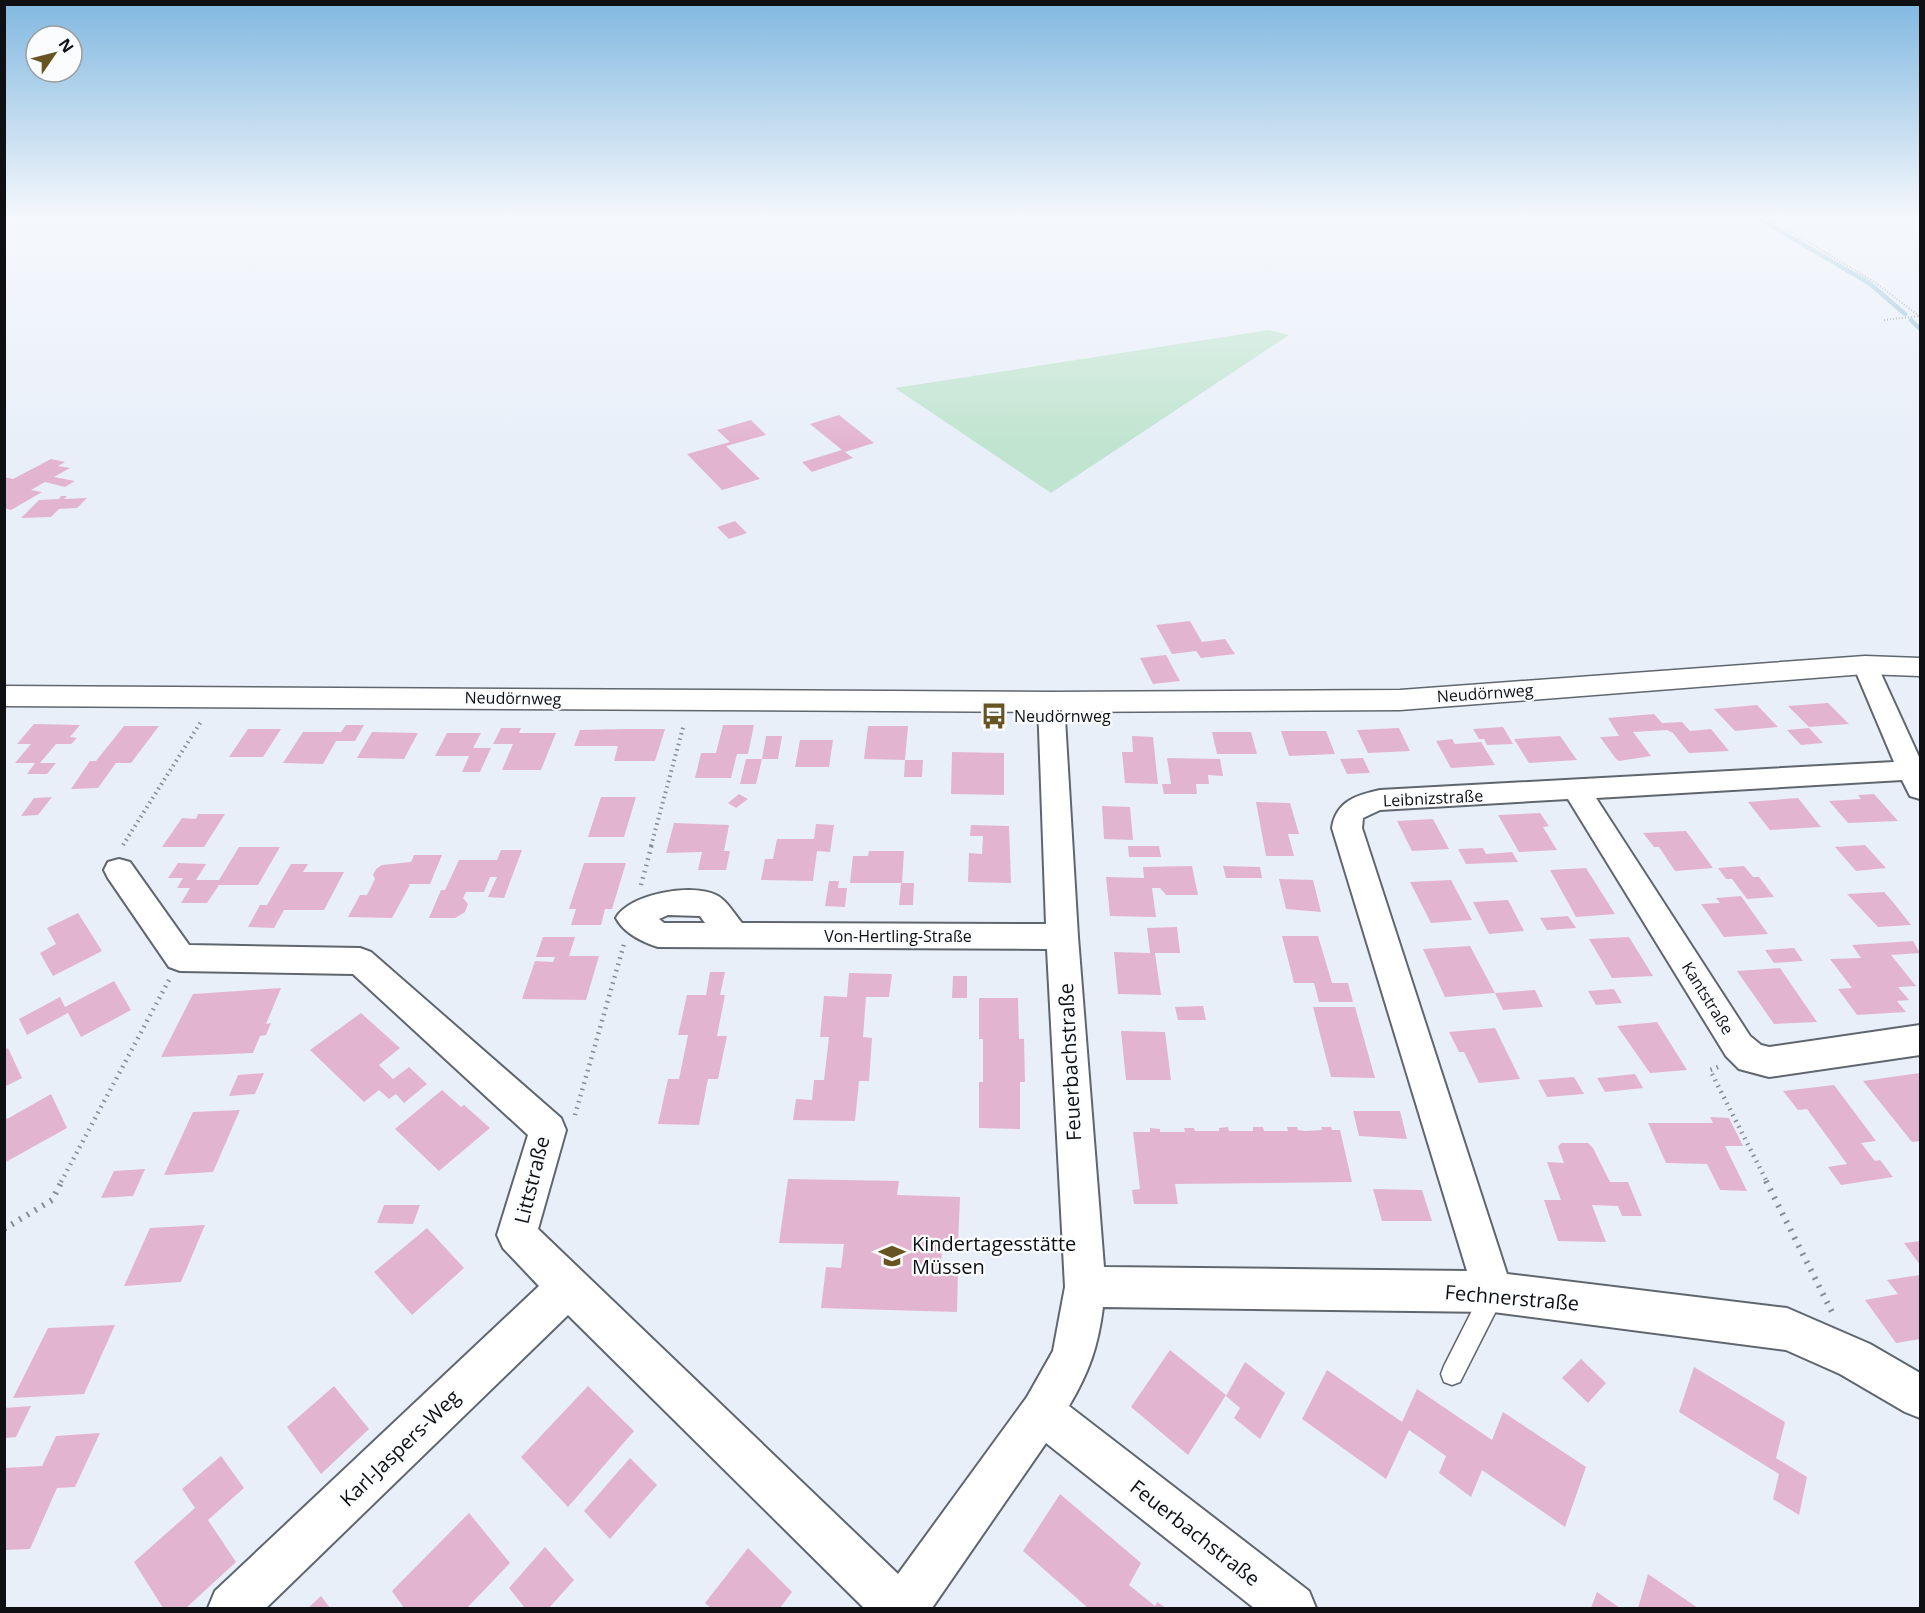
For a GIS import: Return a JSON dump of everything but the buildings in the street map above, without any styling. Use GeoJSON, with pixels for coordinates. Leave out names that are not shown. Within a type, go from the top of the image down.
{"type":"FeatureCollection","features":[{"type":"Feature","properties":{"kind":"street","name":"Neudörnweg"},"geometry":{"type":"LineString","coordinates":[[4,696],[1051,702],[1400,700],[1865,665],[1920,667]]}},
{"type":"Feature","properties":{"kind":"street"},"geometry":{"type":"LineString","coordinates":[[1865,665],[1916,779]]}},
{"type":"Feature","properties":{"kind":"street","name":"Feuerbachstraße"},"geometry":{"type":"LineString","coordinates":[[903,1608],[1042,1412],[1072,1360],[1079,1334],[1085,1287],[1062,937],[1051,702]]}},
{"type":"Feature","properties":{"kind":"street","name":"Leibnizstraße"},"geometry":{"type":"LineString","coordinates":[[1493,1292],[1354,850],[1347,821],[1353,810],[1360,805],[1380,800],[1577,790],[1916,779]]}},
{"type":"Feature","properties":{"kind":"street","name":"Kantstraße"},"geometry":{"type":"LineString","coordinates":[[1577,790],[1738,1046],[1751,1058]]}},
{"type":"Feature","properties":{"kind":"street"},"geometry":{"type":"LineString","coordinates":[[119,870],[180,958]]}},
{"type":"Feature","properties":{"kind":"street","name":"Von-Hertling-Straße"},"geometry":{"type":"LineString","coordinates":[[733,935],[1062,937]]}},
{"type":"Feature","properties":{"kind":"street","name":"Littstraße"},"geometry":{"type":"LineString","coordinates":[[180,958],[360,961],[548,1130],[517,1235],[898,1608]]}},
{"type":"Feature","properties":{"kind":"street"},"geometry":{"type":"LineString","coordinates":[[1751,1058],[1769,1062],[1920,1040]]}},
{"type":"Feature","properties":{"kind":"street","name":"Karl-Jaspers-Weg"},"geometry":{"type":"LineString","coordinates":[[232,1608],[568,1287]]}},
{"type":"Feature","properties":{"kind":"street","name":"Fechnerstraße"},"geometry":{"type":"LineString","coordinates":[[1085,1287],[1493,1292],[1788,1329],[1856,1359],[1920,1397]]}},
{"type":"Feature","properties":{"kind":"street","name":"Feuerbachstraße"},"geometry":{"type":"LineString","coordinates":[[1042,1412],[1292,1608]]}},
{"type":"Feature","properties":{"kind":"lane"},"geometry":{"type":"LineString","coordinates":[[1452,1374],[1493,1292]]}},
{"type":"Feature","properties":{"kind":"path"},"geometry":{"type":"LineString","coordinates":[[1891,294],[1920,316]]}},
{"type":"Feature","properties":{"kind":"path"},"geometry":{"type":"LineString","coordinates":[[1884,320],[1920,316]]}},
{"type":"Feature","properties":{"kind":"path"},"geometry":{"type":"LineString","coordinates":[[119,870],[122,848],[216,697]]}},
{"type":"Feature","properties":{"kind":"path"},"geometry":{"type":"LineString","coordinates":[[4,1228],[52,1200],[180,958]]}},
{"type":"Feature","properties":{"kind":"path"},"geometry":{"type":"LineString","coordinates":[[1751,1058],[1710,1070],[1856,1359]]}},
{"type":"Feature","properties":{"kind":"green space"},"geometry":{"type":"Polygon","coordinates":[[[1269,330],[1289,335],[1051,493],[895,388],[1269,330]]]}},
{"type":"Feature","properties":{"kind":"waterway"},"geometry":{"type":"LineString","coordinates":[[1882,294],[1905,314]]}},
{"type":"Feature","properties":{"kind":"waterway"},"geometry":{"type":"LineString","coordinates":[[1911,320],[1920,329]]}},
{"type":"Feature","properties":{"kind":"place","name":"Neudörnweg"},"geometry":{"type":"Point","coordinates":[994,716]}},
{"type":"Feature","properties":{"kind":"place","name":"Kindertagesstätte Müssen"},"geometry":{"type":"Point","coordinates":[892,1256]}}]}
